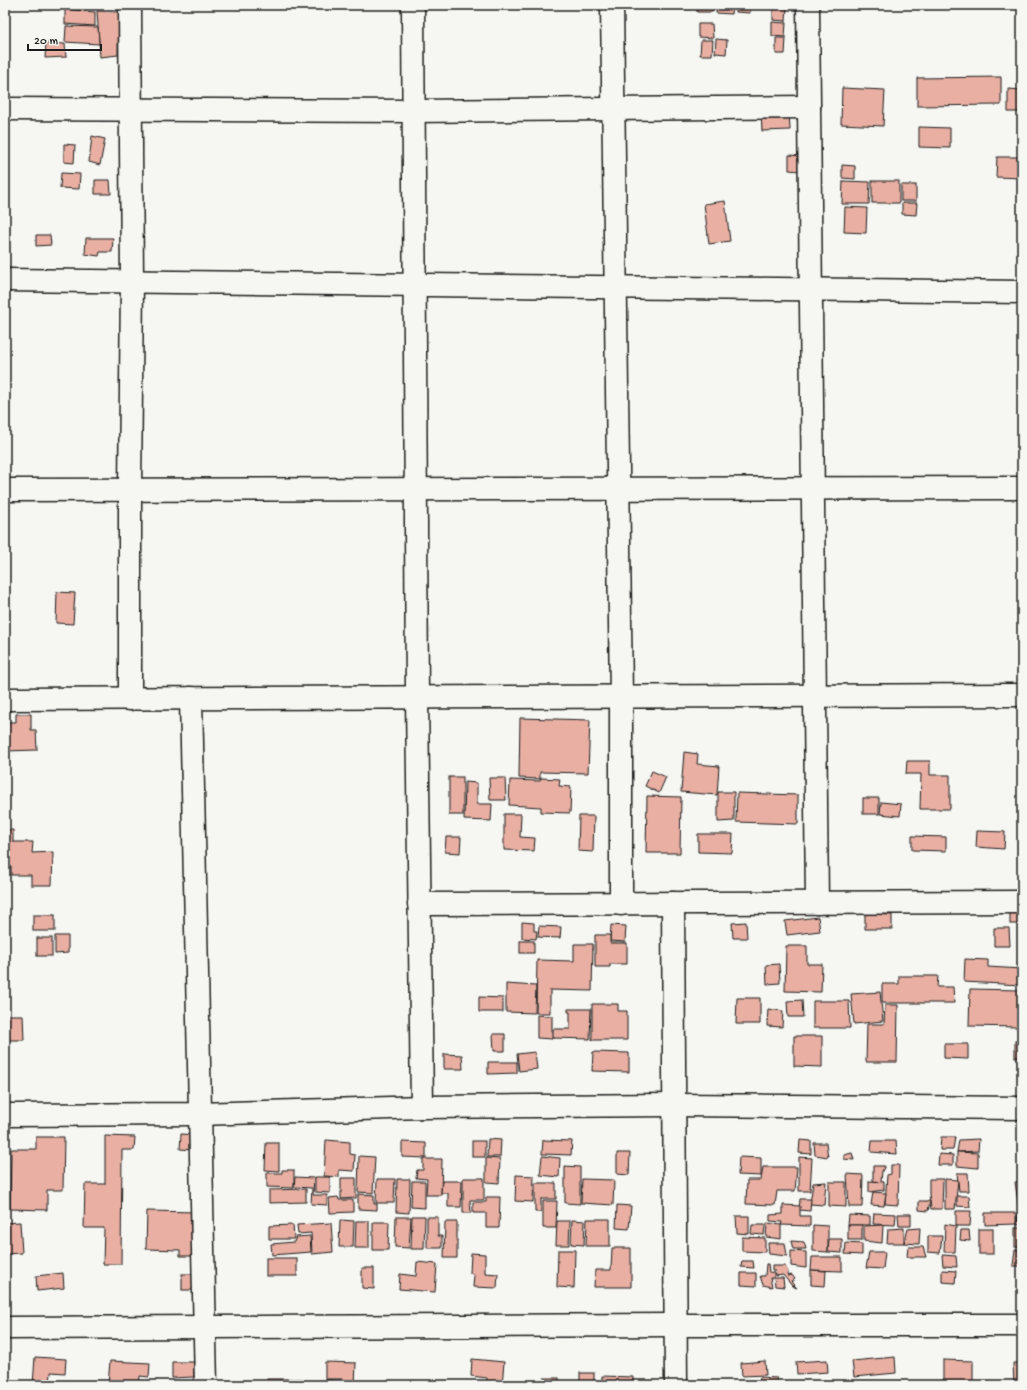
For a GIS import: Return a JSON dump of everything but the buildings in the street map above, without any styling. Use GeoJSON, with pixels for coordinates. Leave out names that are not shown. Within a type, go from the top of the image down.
{"type":"FeatureCollection","features":[{"type":"Feature","properties":{"kind":"street"},"geometry":{"type":"LineString","coordinates":[[130,5],[132,281],[130,698]]}},
{"type":"Feature","properties":{"kind":"street"},"geometry":{"type":"LineString","coordinates":[[413,5],[417,698],[422,1107]]}},
{"type":"Feature","properties":{"kind":"street"},"geometry":{"type":"LineString","coordinates":[[612,5],[621,697],[621,904]]}},
{"type":"Feature","properties":{"kind":"street"},"geometry":{"type":"LineString","coordinates":[[808,5],[817,903]]}},
{"type":"Feature","properties":{"kind":"street"},"geometry":{"type":"LineString","coordinates":[[5,109],[130,111],[413,111],[809,107]]}},
{"type":"Feature","properties":{"kind":"street"},"geometry":{"type":"LineString","coordinates":[[5,280],[1022,292]]}},
{"type":"Feature","properties":{"kind":"street"},"geometry":{"type":"LineString","coordinates":[[5,490],[1022,488]]}},
{"type":"Feature","properties":{"kind":"street"},"geometry":{"type":"LineString","coordinates":[[5,699],[1022,695]]}},
{"type":"Feature","properties":{"kind":"street"},"geometry":{"type":"LineString","coordinates":[[191,698],[206,1385]]}},
{"type":"Feature","properties":{"kind":"street"},"geometry":{"type":"LineString","coordinates":[[419,904],[1022,902]]}},
{"type":"Feature","properties":{"kind":"street"},"geometry":{"type":"LineString","coordinates":[[673,903],[676,1385]]}},
{"type":"Feature","properties":{"kind":"street"},"geometry":{"type":"LineString","coordinates":[[5,1114],[200,1114],[422,1107],[674,1105],[1022,1108]]}},
{"type":"Feature","properties":{"kind":"street"},"geometry":{"type":"LineString","coordinates":[[5,1328],[1022,1325]]}}]}
